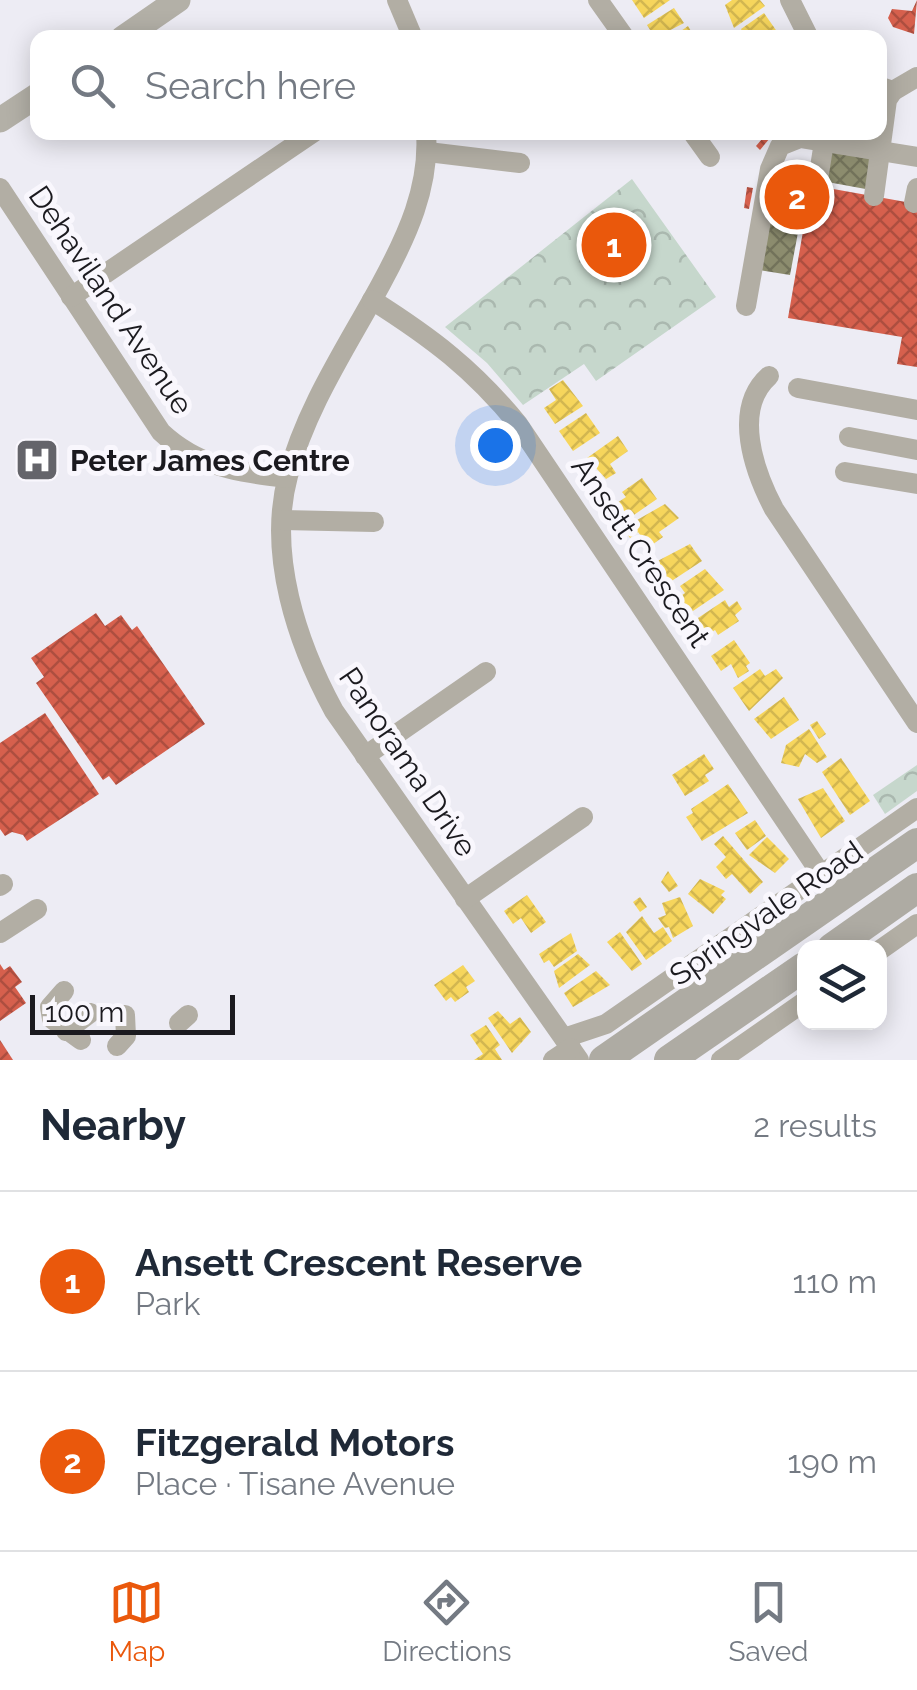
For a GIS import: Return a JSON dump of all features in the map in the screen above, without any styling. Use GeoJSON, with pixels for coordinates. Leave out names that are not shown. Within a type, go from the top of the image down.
{"type":"FeatureCollection","features":[{"type":"Feature","properties":{"kind":"highway","name":"Springvale Road"},"geometry":{"type":"LineString","coordinates":[[609,1056],[917,843]]}},
{"type":"Feature","properties":{"kind":"highway"},"geometry":{"type":"LineString","coordinates":[[843,940],[917,888]]}},
{"type":"Feature","properties":{"kind":"highway"},"geometry":{"type":"LineString","coordinates":[[669,1060],[797,971]]}},
{"type":"Feature","properties":{"kind":"main road"},"geometry":{"type":"LineString","coordinates":[[134,30],[178,0]]}},
{"type":"Feature","properties":{"kind":"main road"},"geometry":{"type":"LineString","coordinates":[[0,120],[30,100]]}},
{"type":"Feature","properties":{"kind":"street"},"geometry":{"type":"LineString","coordinates":[[396,0],[409,30]]}},
{"type":"Feature","properties":{"kind":"street"},"geometry":{"type":"LineString","coordinates":[[598,0],[619,30]]}},
{"type":"Feature","properties":{"kind":"street"},"geometry":{"type":"LineString","coordinates":[[790,0],[805,30]]}},
{"type":"Feature","properties":{"kind":"street"},"geometry":{"type":"LineString","coordinates":[[887,88],[917,77]]}},
{"type":"Feature","properties":{"kind":"street"},"geometry":{"type":"LineString","coordinates":[[71,297],[302,140]]}},
{"type":"Feature","properties":{"kind":"street"},"geometry":{"type":"LineString","coordinates":[[698,140],[710,157]]}},
{"type":"Feature","properties":{"kind":"street"},"geometry":{"type":"LineString","coordinates":[[746,306],[774,154],[780,146],[795,140]]}},
{"type":"Feature","properties":{"kind":"street"},"geometry":{"type":"LineString","coordinates":[[812,140],[917,157]]}},
{"type":"Feature","properties":{"kind":"street"},"geometry":{"type":"LineString","coordinates":[[874,196],[883,140]]}},
{"type":"Feature","properties":{"kind":"street"},"geometry":{"type":"LineString","coordinates":[[427,142],[520,163]]}},
{"type":"Feature","properties":{"kind":"street","name":"Panorama Drive"},"geometry":{"type":"LineString","coordinates":[[427,142],[420,202],[306,426],[287,478],[283,520],[291,608],[307,661],[364,756],[567,1051]]}},
{"type":"Feature","properties":{"kind":"street"},"geometry":{"type":"LineString","coordinates":[[817,186],[824,142]]}},
{"type":"Feature","properties":{"kind":"street","name":"Dehaviland Avenue"},"geometry":{"type":"LineString","coordinates":[[0,188],[147,415],[177,448],[220,468],[287,478]]}},
{"type":"Feature","properties":{"kind":"street","name":"Ansett Crescent"},"geometry":{"type":"LineString","coordinates":[[372,300],[443,345],[482,380],[518,424],[821,874]]}},
{"type":"Feature","properties":{"kind":"street"},"geometry":{"type":"LineString","coordinates":[[769,376],[755,388],[749,402],[758,477],[774,510],[917,724]]}},
{"type":"Feature","properties":{"kind":"street"},"geometry":{"type":"LineString","coordinates":[[798,388],[917,410]]}},
{"type":"Feature","properties":{"kind":"street"},"geometry":{"type":"LineString","coordinates":[[850,437],[917,450]]}},
{"type":"Feature","properties":{"kind":"street"},"geometry":{"type":"LineString","coordinates":[[844,472],[917,484]]}},
{"type":"Feature","properties":{"kind":"street"},"geometry":{"type":"LineString","coordinates":[[283,520],[374,522]]}},
{"type":"Feature","properties":{"kind":"street"},"geometry":{"type":"LineString","coordinates":[[364,756],[486,672]]}},
{"type":"Feature","properties":{"kind":"street","name":"Springvale Road"},"geometry":{"type":"LineString","coordinates":[[567,1051],[917,808]]}},
{"type":"Feature","properties":{"kind":"street"},"geometry":{"type":"LineString","coordinates":[[465,900],[583,817]]}},
{"type":"Feature","properties":{"kind":"street"},"geometry":{"type":"LineString","coordinates":[[0,933],[37,909]]}},
{"type":"Feature","properties":{"kind":"street"},"geometry":{"type":"LineString","coordinates":[[887,945],[917,924]]}},
{"type":"Feature","properties":{"kind":"street"},"geometry":{"type":"LineString","coordinates":[[64,991],[50,1007],[52,1019],[73,1035],[90,1013]]}},
{"type":"Feature","properties":{"kind":"street"},"geometry":{"type":"LineString","coordinates":[[721,1060],[747,1053],[797,1008]]}},
{"type":"Feature","properties":{"kind":"street"},"geometry":{"type":"LineString","coordinates":[[117,1046],[126,1036],[125,1015]]}},
{"type":"Feature","properties":{"kind":"street","name":"Springvale Road"},"geometry":{"type":"LineString","coordinates":[[609,1056],[616,1017]]}},
{"type":"Feature","properties":{"kind":"green space"},"geometry":{"type":"Polygon","coordinates":[[[632,179],[716,297],[596,381],[584,364],[523,405],[487,363],[445,327],[632,179]]]}},
{"type":"Feature","properties":{"kind":"green space"},"geometry":{"type":"Polygon","coordinates":[[[917,765],[917,791],[885,814],[873,795],[917,765]]]}},
{"type":"Feature","properties":{"kind":"building: Homes"},"geometry":{"type":"Polygon","coordinates":[[[632,0],[670,0],[644,18],[632,0]]]}},
{"type":"Feature","properties":{"kind":"building: Homes"},"geometry":{"type":"Polygon","coordinates":[[[732,0],[760,0],[765,6],[734,28],[725,5],[732,0]]]}},
{"type":"Feature","properties":{"kind":"building: Homes"},"geometry":{"type":"Polygon","coordinates":[[[674,8],[684,23],[670,30],[650,30],[647,25],[674,8]]]}},
{"type":"Feature","properties":{"kind":"building: Homes"},"geometry":{"type":"Polygon","coordinates":[[[764,13],[776,30],[742,30],[764,13]]]}},
{"type":"Feature","properties":{"kind":"building: Homes"},"geometry":{"type":"Polygon","coordinates":[[[563,380],[583,406],[555,424],[544,408],[556,400],[549,389],[563,380]]]}},
{"type":"Feature","properties":{"kind":"building: Homes"},"geometry":{"type":"Polygon","coordinates":[[[586,413],[600,433],[573,451],[559,431],[586,413]]]}},
{"type":"Feature","properties":{"kind":"building: Homes"},"geometry":{"type":"Polygon","coordinates":[[[618,436],[628,451],[610,464],[616,473],[606,479],[587,458],[618,436]]]}},
{"type":"Feature","properties":{"kind":"building: Homes"},"geometry":{"type":"Polygon","coordinates":[[[642,478],[657,499],[628,519],[617,503],[626,497],[622,492],[642,478]]]}},
{"type":"Feature","properties":{"kind":"building: Homes"},"geometry":{"type":"Polygon","coordinates":[[[665,504],[679,518],[659,532],[663,537],[649,547],[638,532],[630,538],[623,528],[665,504]]]}},
{"type":"Feature","properties":{"kind":"building: Homes"},"geometry":{"type":"Polygon","coordinates":[[[690,544],[702,561],[664,586],[650,565],[690,544]]]}},
{"type":"Feature","properties":{"kind":"building: Homes"},"geometry":{"type":"Polygon","coordinates":[[[705,569],[724,590],[690,613],[679,597],[685,593],[680,586],[705,569]]]}},
{"type":"Feature","properties":{"kind":"building: Homes"},"geometry":{"type":"Polygon","coordinates":[[[725,600],[729,607],[737,601],[742,609],[735,615],[739,621],[718,635],[715,630],[706,636],[695,620],[725,600]]]}},
{"type":"Feature","properties":{"kind":"building: Homes"},"geometry":{"type":"Polygon","coordinates":[[[734,640],[750,663],[746,666],[749,671],[738,678],[731,664],[721,671],[711,656],[734,640]]]}},
{"type":"Feature","properties":{"kind":"building: Homes"},"geometry":{"type":"Polygon","coordinates":[[[760,669],[765,676],[776,669],[783,678],[749,711],[733,688],[760,669]]]}},
{"type":"Feature","properties":{"kind":"building: Homes"},"geometry":{"type":"Polygon","coordinates":[[[784,697],[799,720],[771,739],[754,719],[784,697]]]}},
{"type":"Feature","properties":{"kind":"building: Homes"},"geometry":{"type":"Polygon","coordinates":[[[817,721],[826,734],[819,739],[810,725],[817,721]]]}},
{"type":"Feature","properties":{"kind":"building: Homes"},"geometry":{"type":"Polygon","coordinates":[[[809,729],[827,757],[817,763],[805,754],[799,767],[781,763],[786,745],[809,729]]]}},
{"type":"Feature","properties":{"kind":"building: Homes"},"geometry":{"type":"Polygon","coordinates":[[[704,754],[714,769],[705,775],[709,781],[685,796],[672,775],[704,754]]]}},
{"type":"Feature","properties":{"kind":"building: Homes"},"geometry":{"type":"Polygon","coordinates":[[[841,758],[870,801],[850,815],[822,772],[841,758]]]}},
{"type":"Feature","properties":{"kind":"building: Homes"},"geometry":{"type":"Polygon","coordinates":[[[728,784],[748,813],[702,841],[686,817],[693,813],[691,809],[728,784]]]}},
{"type":"Feature","properties":{"kind":"building: Homes"},"geometry":{"type":"Polygon","coordinates":[[[823,788],[845,821],[821,838],[798,799],[823,788]]]}},
{"type":"Feature","properties":{"kind":"building: Homes"},"geometry":{"type":"Polygon","coordinates":[[[755,820],[766,836],[747,850],[735,833],[755,820]]]}},
{"type":"Feature","properties":{"kind":"building: Homes"},"geometry":{"type":"Polygon","coordinates":[[[723,836],[763,882],[750,894],[732,874],[726,879],[716,867],[726,857],[714,844],[723,836]]]}},
{"type":"Feature","properties":{"kind":"building: Homes"},"geometry":{"type":"Polygon","coordinates":[[[767,837],[789,859],[775,873],[749,855],[767,837]]]}},
{"type":"Feature","properties":{"kind":"building: Homes"},"geometry":{"type":"Polygon","coordinates":[[[668,871],[678,886],[669,892],[661,882],[668,871]]]}},
{"type":"Feature","properties":{"kind":"building: Homes"},"geometry":{"type":"Polygon","coordinates":[[[700,879],[725,891],[721,895],[726,899],[713,914],[688,894],[700,879]]]}},
{"type":"Feature","properties":{"kind":"building: Homes"},"geometry":{"type":"Polygon","coordinates":[[[527,895],[546,922],[531,933],[521,918],[513,924],[504,911],[527,895]]]}},
{"type":"Feature","properties":{"kind":"building: Homes"},"geometry":{"type":"Polygon","coordinates":[[[640,897],[647,907],[640,912],[633,902],[640,897]]]}},
{"type":"Feature","properties":{"kind":"building: Homes"},"geometry":{"type":"Polygon","coordinates":[[[680,897],[693,926],[673,938],[669,927],[665,928],[658,918],[666,915],[662,903],[680,897]]]}},
{"type":"Feature","properties":{"kind":"building: Homes"},"geometry":{"type":"Polygon","coordinates":[[[642,916],[654,933],[663,927],[672,941],[646,960],[626,932],[642,916]]]}},
{"type":"Feature","properties":{"kind":"building: Homes"},"geometry":{"type":"Polygon","coordinates":[[[620,932],[642,964],[632,971],[607,942],[620,932]]]}},
{"type":"Feature","properties":{"kind":"building: Homes"},"geometry":{"type":"Polygon","coordinates":[[[571,933],[577,951],[554,967],[549,960],[544,963],[539,954],[571,933]]]}},
{"type":"Feature","properties":{"kind":"building: Homes"},"geometry":{"type":"Polygon","coordinates":[[[578,954],[590,965],[559,988],[554,971],[578,954]]]}},
{"type":"Feature","properties":{"kind":"building: Homes"},"geometry":{"type":"Polygon","coordinates":[[[463,965],[475,981],[466,987],[469,992],[455,1002],[451,997],[446,1001],[434,985],[463,965]]]}},
{"type":"Feature","properties":{"kind":"building: Homes"},"geometry":{"type":"Polygon","coordinates":[[[596,971],[610,985],[573,1007],[564,993],[596,971]]]}},
{"type":"Feature","properties":{"kind":"building: Homes"},"geometry":{"type":"Polygon","coordinates":[[[498,1011],[510,1024],[520,1017],[531,1032],[512,1053],[488,1018],[498,1011]]]}},
{"type":"Feature","properties":{"kind":"building: Homes"},"geometry":{"type":"Polygon","coordinates":[[[486,1025],[500,1045],[495,1049],[502,1060],[474,1060],[483,1054],[470,1035],[486,1025]]]}},
{"type":"Feature","properties":{"kind":"building: Shops"},"geometry":{"type":"Polygon","coordinates":[[[917,0],[914,34],[893,27],[888,18],[892,9],[912,11],[917,0]]]}},
{"type":"Feature","properties":{"kind":"building: Shops"},"geometry":{"type":"Polygon","coordinates":[[[794,184],[806,186],[801,211],[789,209],[794,184]]]}},
{"type":"Feature","properties":{"kind":"building: Shops"},"geometry":{"type":"Polygon","coordinates":[[[811,185],[917,204],[917,367],[897,364],[902,337],[788,318],[811,185]]]}},
{"type":"Feature","properties":{"kind":"building: Shops"},"geometry":{"type":"Polygon","coordinates":[[[747,187],[753,188],[749,209],[744,208],[747,187]]]}},
{"type":"Feature","properties":{"kind":"building: Shops"},"geometry":{"type":"Polygon","coordinates":[[[96,613],[105,626],[121,615],[132,630],[137,626],[205,724],[116,785],[109,776],[103,780],[36,683],[44,677],[31,658],[96,613]]]}},
{"type":"Feature","properties":{"kind":"building: Shops"},"geometry":{"type":"Polygon","coordinates":[[[45,713],[99,794],[27,841],[23,835],[12,832],[5,836],[0,829],[0,743],[45,713]]]}},
{"type":"Feature","properties":{"kind":"building: Shops"},"geometry":{"type":"Polygon","coordinates":[[[0,964],[4,970],[10,966],[22,982],[15,987],[26,1003],[0,1021],[0,964]]]}},
{"type":"Feature","properties":{"kind":"building: Shops"},"geometry":{"type":"Polygon","coordinates":[[[0,1040],[13,1060],[0,1060],[0,1040]]]}},
{"type":"Feature","properties":{"kind":"building: Industry"},"geometry":{"type":"Polygon","coordinates":[[[827,150],[876,159],[871,190],[822,181],[827,150]]]}},
{"type":"Feature","properties":{"kind":"building: Industry"},"geometry":{"type":"Polygon","coordinates":[[[768,221],[799,227],[790,275],[759,270],[768,221]]]}},
{"type":"Feature","properties":{"kind":"place","name":"Fitzgerald Motors"},"geometry":{"type":"Point","coordinates":[797,197]}},
{"type":"Feature","properties":{"kind":"place","name":"Ansett Crescent Reserve"},"geometry":{"type":"Point","coordinates":[614,245]}},
{"type":"Feature","properties":{"kind":"place","name":"Peter James Centre"},"geometry":{"type":"Point","coordinates":[37,460]}}]}
